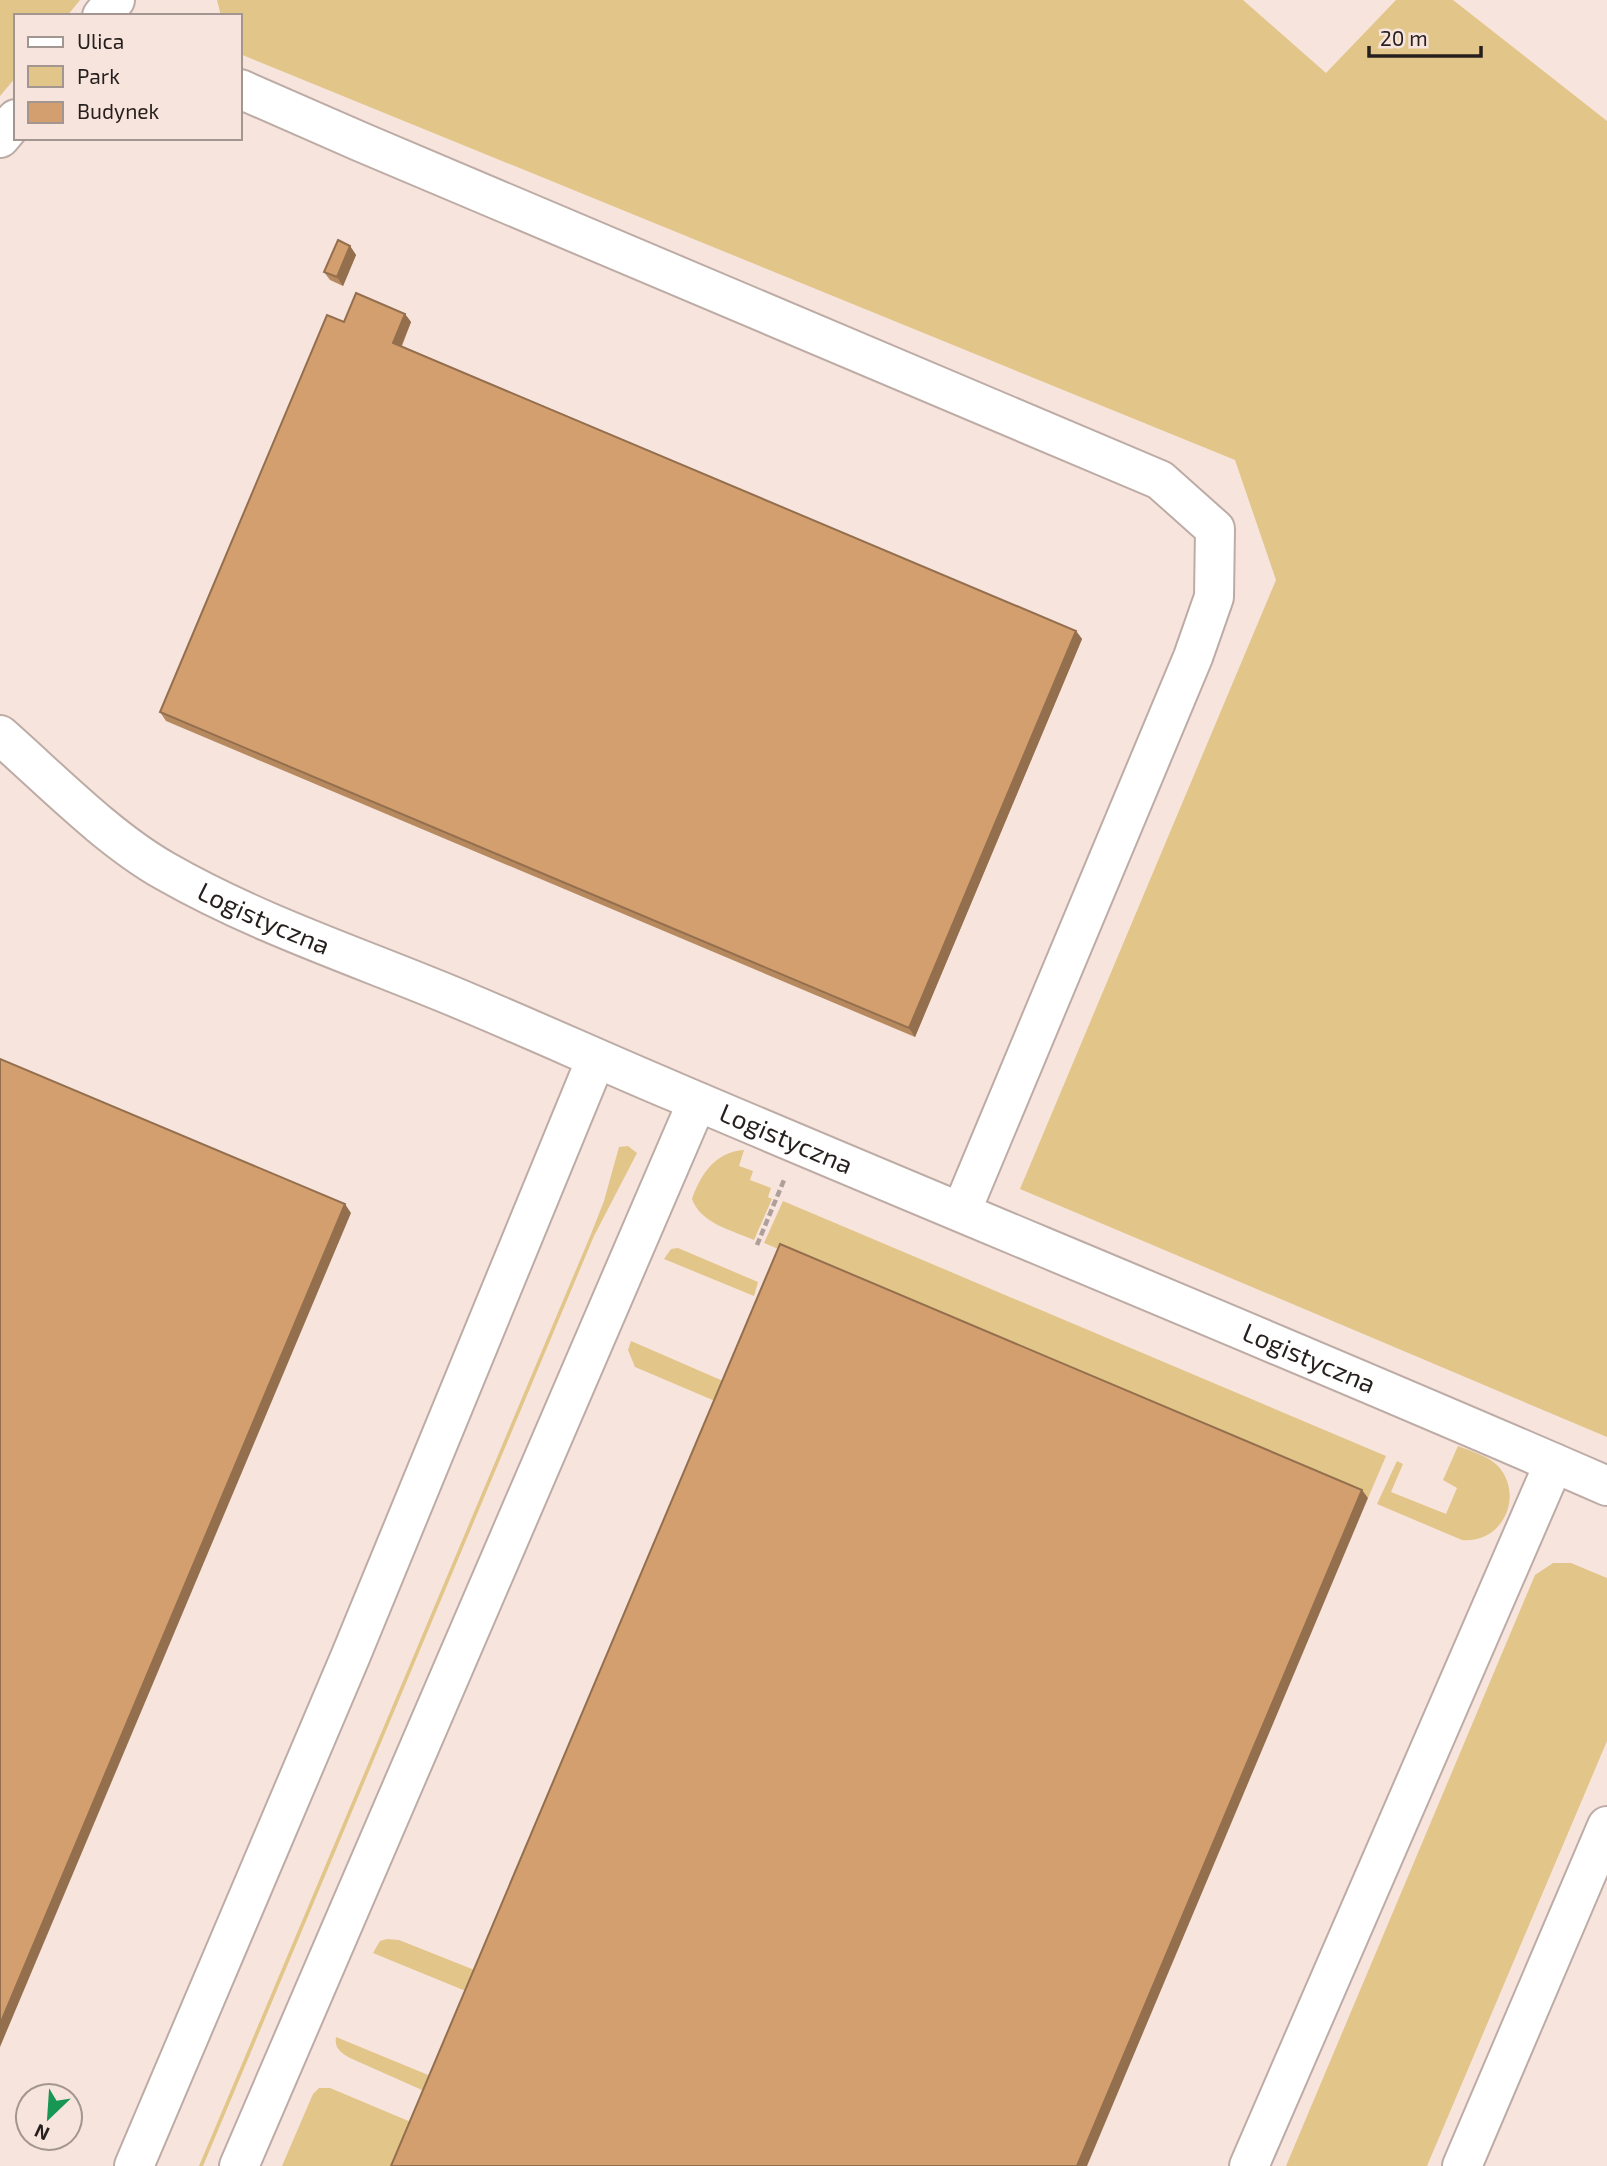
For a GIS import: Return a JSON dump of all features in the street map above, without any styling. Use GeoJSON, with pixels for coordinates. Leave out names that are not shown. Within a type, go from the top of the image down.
{"type":"FeatureCollection","features":[{"type":"Feature","properties":{"kind":"street"},"geometry":{"type":"LineString","coordinates":[[242,90],[1160,480],[1215,529],[1214,597],[1193,657],[961,1212]]}},
{"type":"Feature","properties":{"kind":"street"},"geometry":{"type":"LineString","coordinates":[[0,138],[14,121]]}},
{"type":"Feature","properties":{"kind":"street","name":"Logistyczna"},"geometry":{"type":"LineString","coordinates":[[0,735],[105,827],[164,871],[307,937],[470,1003],[799,1146],[1607,1486]]}},
{"type":"Feature","properties":{"kind":"street"},"geometry":{"type":"LineString","coordinates":[[134,2166],[351,1655],[596,1059]]}},
{"type":"Feature","properties":{"kind":"street"},"geometry":{"type":"LineString","coordinates":[[239,2166],[697,1102]]}},
{"type":"Feature","properties":{"kind":"street"},"geometry":{"type":"LineString","coordinates":[[1249,2166],[1554,1463]]}},
{"type":"Feature","properties":{"kind":"street"},"geometry":{"type":"LineString","coordinates":[[1462,2166],[1607,1826]]}},
{"type":"Feature","properties":{"kind":"path"},"geometry":{"type":"LineString","coordinates":[[757,1245],[799,1146]]}},
{"type":"Feature","properties":{"kind":"green space"},"geometry":{"type":"Polygon","coordinates":[[[0,0],[80,0],[69,14],[14,14],[14,79],[0,96],[0,0]]]}},
{"type":"Feature","properties":{"kind":"green space"},"geometry":{"type":"Polygon","coordinates":[[[217,0],[1243,0],[1326,73],[1396,0],[1453,0],[1607,121],[1607,1437],[1020,1189],[1276,580],[1235,460],[242,55],[242,14],[220,14],[217,0]]]}},
{"type":"Feature","properties":{"kind":"green space"},"geometry":{"type":"Polygon","coordinates":[[[628,1146],[637,1153],[594,1236],[203,2166],[199,2166],[591,1234],[604,1201],[619,1147],[628,1146]]]}},
{"type":"Feature","properties":{"kind":"green space"},"geometry":{"type":"Polygon","coordinates":[[[744,1150],[739,1166],[753,1171],[750,1180],[771,1188],[768,1197],[772,1199],[754,1240],[702,1215],[692,1199],[711,1166],[725,1155],[744,1150]]]}},
{"type":"Feature","properties":{"kind":"green space"},"geometry":{"type":"Polygon","coordinates":[[[783,1201],[1386,1456],[1368,1498],[764,1243],[783,1201]]]}},
{"type":"Feature","properties":{"kind":"green space"},"geometry":{"type":"Polygon","coordinates":[[[678,1248],[758,1282],[754,1296],[664,1259],[671,1249],[678,1248]]]}},
{"type":"Feature","properties":{"kind":"green space"},"geometry":{"type":"Polygon","coordinates":[[[631,1341],[730,1384],[722,1404],[635,1367],[628,1350],[631,1341]]]}},
{"type":"Feature","properties":{"kind":"green space"},"geometry":{"type":"Polygon","coordinates":[[[1458,1446],[1489,1459],[1506,1478],[1509,1504],[1498,1526],[1488,1534],[1476,1539],[1462,1540],[1377,1504],[1397,1461],[1403,1464],[1391,1492],[1446,1514],[1457,1488],[1443,1480],[1458,1446]]]}},
{"type":"Feature","properties":{"kind":"green space"},"geometry":{"type":"Polygon","coordinates":[[[1553,1563],[1571,1563],[1607,1578],[1607,1741],[1427,2166],[1286,2166],[1535,1575],[1553,1563]]]}},
{"type":"Feature","properties":{"kind":"green space"},"geometry":{"type":"Polygon","coordinates":[[[399,1940],[482,1973],[473,1994],[373,1953],[380,1941],[399,1940]]]}},
{"type":"Feature","properties":{"kind":"green space"},"geometry":{"type":"Polygon","coordinates":[[[336,2037],[438,2079],[431,2094],[347,2056],[337,2047],[336,2037]]]}},
{"type":"Feature","properties":{"kind":"green space"},"geometry":{"type":"Polygon","coordinates":[[[319,2088],[330,2088],[418,2125],[401,2166],[282,2166],[313,2094],[319,2088]]]}},
{"type":"Feature","properties":{"kind":"building"},"geometry":{"type":"Polygon","coordinates":[[[338,240],[350,246],[337,277],[324,272],[338,240]]]}},
{"type":"Feature","properties":{"kind":"building"},"geometry":{"type":"Polygon","coordinates":[[[356,293],[405,314],[393,343],[1076,631],[909,1028],[160,712],[327,315],[344,322],[356,293]]]}},
{"type":"Feature","properties":{"kind":"building"},"geometry":{"type":"Polygon","coordinates":[[[0,1059],[345,1204],[0,2024],[0,1059]]]}},
{"type":"Feature","properties":{"kind":"building"},"geometry":{"type":"Polygon","coordinates":[[[780,1244],[1362,1490],[1077,2166],[391,2166],[780,1244]]]}}]}
